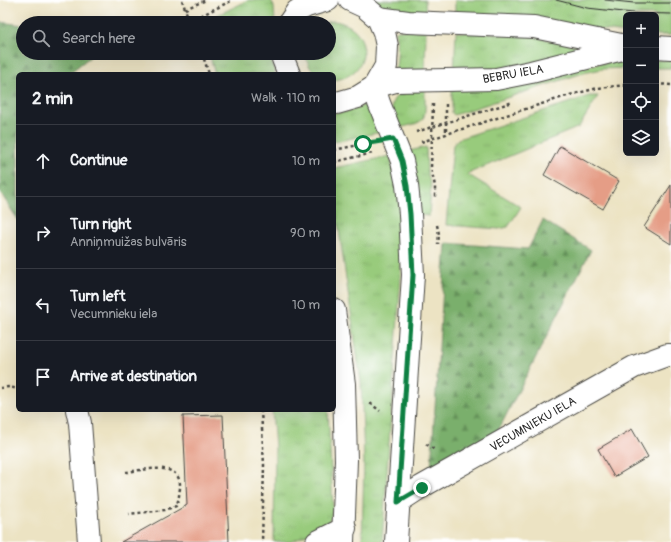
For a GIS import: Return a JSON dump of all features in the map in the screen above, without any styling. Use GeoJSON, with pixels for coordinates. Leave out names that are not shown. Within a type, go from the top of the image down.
{"type":"FeatureCollection","features":[{"type":"Feature","properties":{"kind":"street"},"geometry":{"type":"LineString","coordinates":[[283,0],[286,5],[288,16]]}},
{"type":"Feature","properties":{"kind":"street"},"geometry":{"type":"LineString","coordinates":[[294,16],[297,11],[307,6],[328,0]]}},
{"type":"Feature","properties":{"kind":"street"},"geometry":{"type":"LineString","coordinates":[[336,102],[358,97],[374,87],[386,66],[387,46],[384,32],[378,18],[365,6],[350,0]]}},
{"type":"Feature","properties":{"kind":"street","name":"BEBRU IELA"},"geometry":{"type":"LineString","coordinates":[[378,18],[408,22],[534,27],[623,46]]}},
{"type":"Feature","properties":{"kind":"street"},"geometry":{"type":"LineString","coordinates":[[659,47],[671,48]]}},
{"type":"Feature","properties":{"kind":"street","name":"BEBRU IELA"},"geometry":{"type":"LineString","coordinates":[[374,87],[396,81],[496,79],[531,72],[623,48]]}},
{"type":"Feature","properties":{"kind":"street"},"geometry":{"type":"LineString","coordinates":[[283,60],[288,72]]}},
{"type":"Feature","properties":{"kind":"street"},"geometry":{"type":"LineString","coordinates":[[374,87],[402,161],[407,186],[410,214],[413,275],[396,542]]}},
{"type":"Feature","properties":{"kind":"street"},"geometry":{"type":"LineString","coordinates":[[316,542],[344,535],[346,460],[344,384],[336,325]]}},
{"type":"Feature","properties":{"kind":"street","name":"VECUMNIEKU IELA"},"geometry":{"type":"LineString","coordinates":[[398,502],[634,367],[667,355],[671,355]]}},
{"type":"Feature","properties":{"kind":"street"},"geometry":{"type":"LineString","coordinates":[[77,412],[80,423],[89,542]]}},
{"type":"Feature","properties":{"kind":"path"},"geometry":{"type":"LineString","coordinates":[[182,0],[188,16]]}},
{"type":"Feature","properties":{"kind":"path"},"geometry":{"type":"LineString","coordinates":[[185,9],[206,0]]}},
{"type":"Feature","properties":{"kind":"path"},"geometry":{"type":"LineString","coordinates":[[202,16],[233,0]]}},
{"type":"Feature","properties":{"kind":"path"},"geometry":{"type":"LineString","coordinates":[[204,60],[208,72]]}},
{"type":"Feature","properties":{"kind":"path"},"geometry":{"type":"LineString","coordinates":[[659,84],[671,84]]}},
{"type":"Feature","properties":{"kind":"path"},"geometry":{"type":"LineString","coordinates":[[336,150],[432,140],[570,95],[598,88],[623,85]]}},
{"type":"Feature","properties":{"kind":"path"},"geometry":{"type":"LineString","coordinates":[[336,161],[395,144],[433,128],[516,101]]}},
{"type":"Feature","properties":{"kind":"path"},"geometry":{"type":"LineString","coordinates":[[433,128],[432,168],[435,186],[435,201]]}},
{"type":"Feature","properties":{"kind":"path"},"geometry":{"type":"LineString","coordinates":[[436,222],[439,234]]}},
{"type":"Feature","properties":{"kind":"path"},"geometry":{"type":"LineString","coordinates":[[0,388],[9,387],[16,389]]}},
{"type":"Feature","properties":{"kind":"path"},"geometry":{"type":"LineString","coordinates":[[261,412],[264,465],[262,542]]}},
{"type":"Feature","properties":{"kind":"path"},"geometry":{"type":"LineString","coordinates":[[126,472],[156,469],[169,470],[178,475],[180,482],[179,498],[176,506],[165,510],[129,514]]}},
{"type":"Feature","properties":{"kind":"green space"},"geometry":{"type":"Polygon","coordinates":[[[249,0],[271,0],[274,7],[275,16],[216,16],[249,0]]]}},
{"type":"Feature","properties":{"kind":"green space"},"geometry":{"type":"Polygon","coordinates":[[[374,0],[425,0],[426,14],[385,8],[374,0]]]}},
{"type":"Feature","properties":{"kind":"green space"},"geometry":{"type":"Polygon","coordinates":[[[455,0],[671,0],[671,35],[659,35],[659,12],[623,12],[623,33],[590,28],[455,16],[455,0]]]}},
{"type":"Feature","properties":{"kind":"green space"},"geometry":{"type":"Polygon","coordinates":[[[0,22],[16,24],[16,60],[86,60],[71,72],[16,72],[16,217],[0,192],[0,22]]]}},
{"type":"Feature","properties":{"kind":"green space"},"geometry":{"type":"Polygon","coordinates":[[[336,22],[346,25],[356,31],[362,40],[364,50],[362,61],[356,70],[347,76],[336,79],[336,72],[315,72],[307,60],[336,60],[336,22]]]}},
{"type":"Feature","properties":{"kind":"green space"},"geometry":{"type":"Polygon","coordinates":[[[398,30],[426,31],[425,72],[396,71],[397,42],[395,32],[398,30]]]}},
{"type":"Feature","properties":{"kind":"green space"},"geometry":{"type":"Polygon","coordinates":[[[456,32],[520,34],[589,48],[516,67],[454,72],[456,32]]]}},
{"type":"Feature","properties":{"kind":"green space"},"geometry":{"type":"Polygon","coordinates":[[[211,60],[272,60],[275,72],[214,72],[211,60]]]}},
{"type":"Feature","properties":{"kind":"green space"},"geometry":{"type":"Polygon","coordinates":[[[659,60],[671,60],[671,68],[659,68],[659,60]]]}},
{"type":"Feature","properties":{"kind":"green space"},"geometry":{"type":"Polygon","coordinates":[[[623,61],[623,68],[602,69],[583,73],[454,115],[452,113],[452,90],[609,62],[623,61]]]}},
{"type":"Feature","properties":{"kind":"green space"},"geometry":{"type":"Polygon","coordinates":[[[425,90],[425,114],[423,118],[420,122],[415,124],[397,128],[392,110],[392,103],[394,99],[398,95],[408,91],[425,90]]]}},
{"type":"Feature","properties":{"kind":"green space"},"geometry":{"type":"Polygon","coordinates":[[[589,96],[598,96],[579,127],[467,174],[521,207],[508,227],[499,229],[446,225],[453,145],[458,139],[589,96]]]}},
{"type":"Feature","properties":{"kind":"green space"},"geometry":{"type":"Polygon","coordinates":[[[366,104],[370,104],[381,132],[336,142],[336,113],[350,111],[366,104]]]}},
{"type":"Feature","properties":{"kind":"green space"},"geometry":{"type":"Polygon","coordinates":[[[426,147],[427,171],[431,187],[429,216],[419,215],[405,152],[426,147]]]}},
{"type":"Feature","properties":{"kind":"green space"},"geometry":{"type":"Polygon","coordinates":[[[390,156],[399,192],[401,275],[382,542],[362,542],[364,460],[361,382],[336,210],[336,168],[390,156]]]}},
{"type":"Feature","properties":{"kind":"green space"},"geometry":{"type":"Polygon","coordinates":[[[543,220],[591,250],[497,433],[431,467],[446,243],[528,249],[543,220]]]}},
{"type":"Feature","properties":{"kind":"green space"},"geometry":{"type":"Polygon","coordinates":[[[272,412],[328,412],[333,507],[331,518],[323,528],[291,542],[274,542],[275,447],[272,412]]]}},
{"type":"Feature","properties":{"kind":"building"},"geometry":{"type":"Polygon","coordinates":[[[560,146],[619,181],[603,209],[544,175],[560,146]]]}},
{"type":"Feature","properties":{"kind":"building"},"geometry":{"type":"Polygon","coordinates":[[[671,185],[671,244],[644,227],[671,185]]]}},
{"type":"Feature","properties":{"kind":"building"},"geometry":{"type":"Polygon","coordinates":[[[223,415],[229,542],[121,542],[187,505],[183,416],[223,415]]]}},
{"type":"Feature","properties":{"kind":"building"},"geometry":{"type":"Polygon","coordinates":[[[632,429],[648,457],[614,477],[598,449],[632,429]]]}},
{"type":"Feature","properties":{"kind":"tram line"},"geometry":{"type":"LineString","coordinates":[[556,0],[587,8],[633,13],[671,14]]}},
{"type":"Feature","properties":{"kind":"tram line"},"geometry":{"type":"LineString","coordinates":[[605,0],[634,3],[671,3]]}},
{"type":"Feature","properties":{"kind":"route"},"geometry":{"type":"LineString","coordinates":[[363,144],[393,139],[402,161],[407,186],[413,275],[398,502],[422,488]]}}]}
